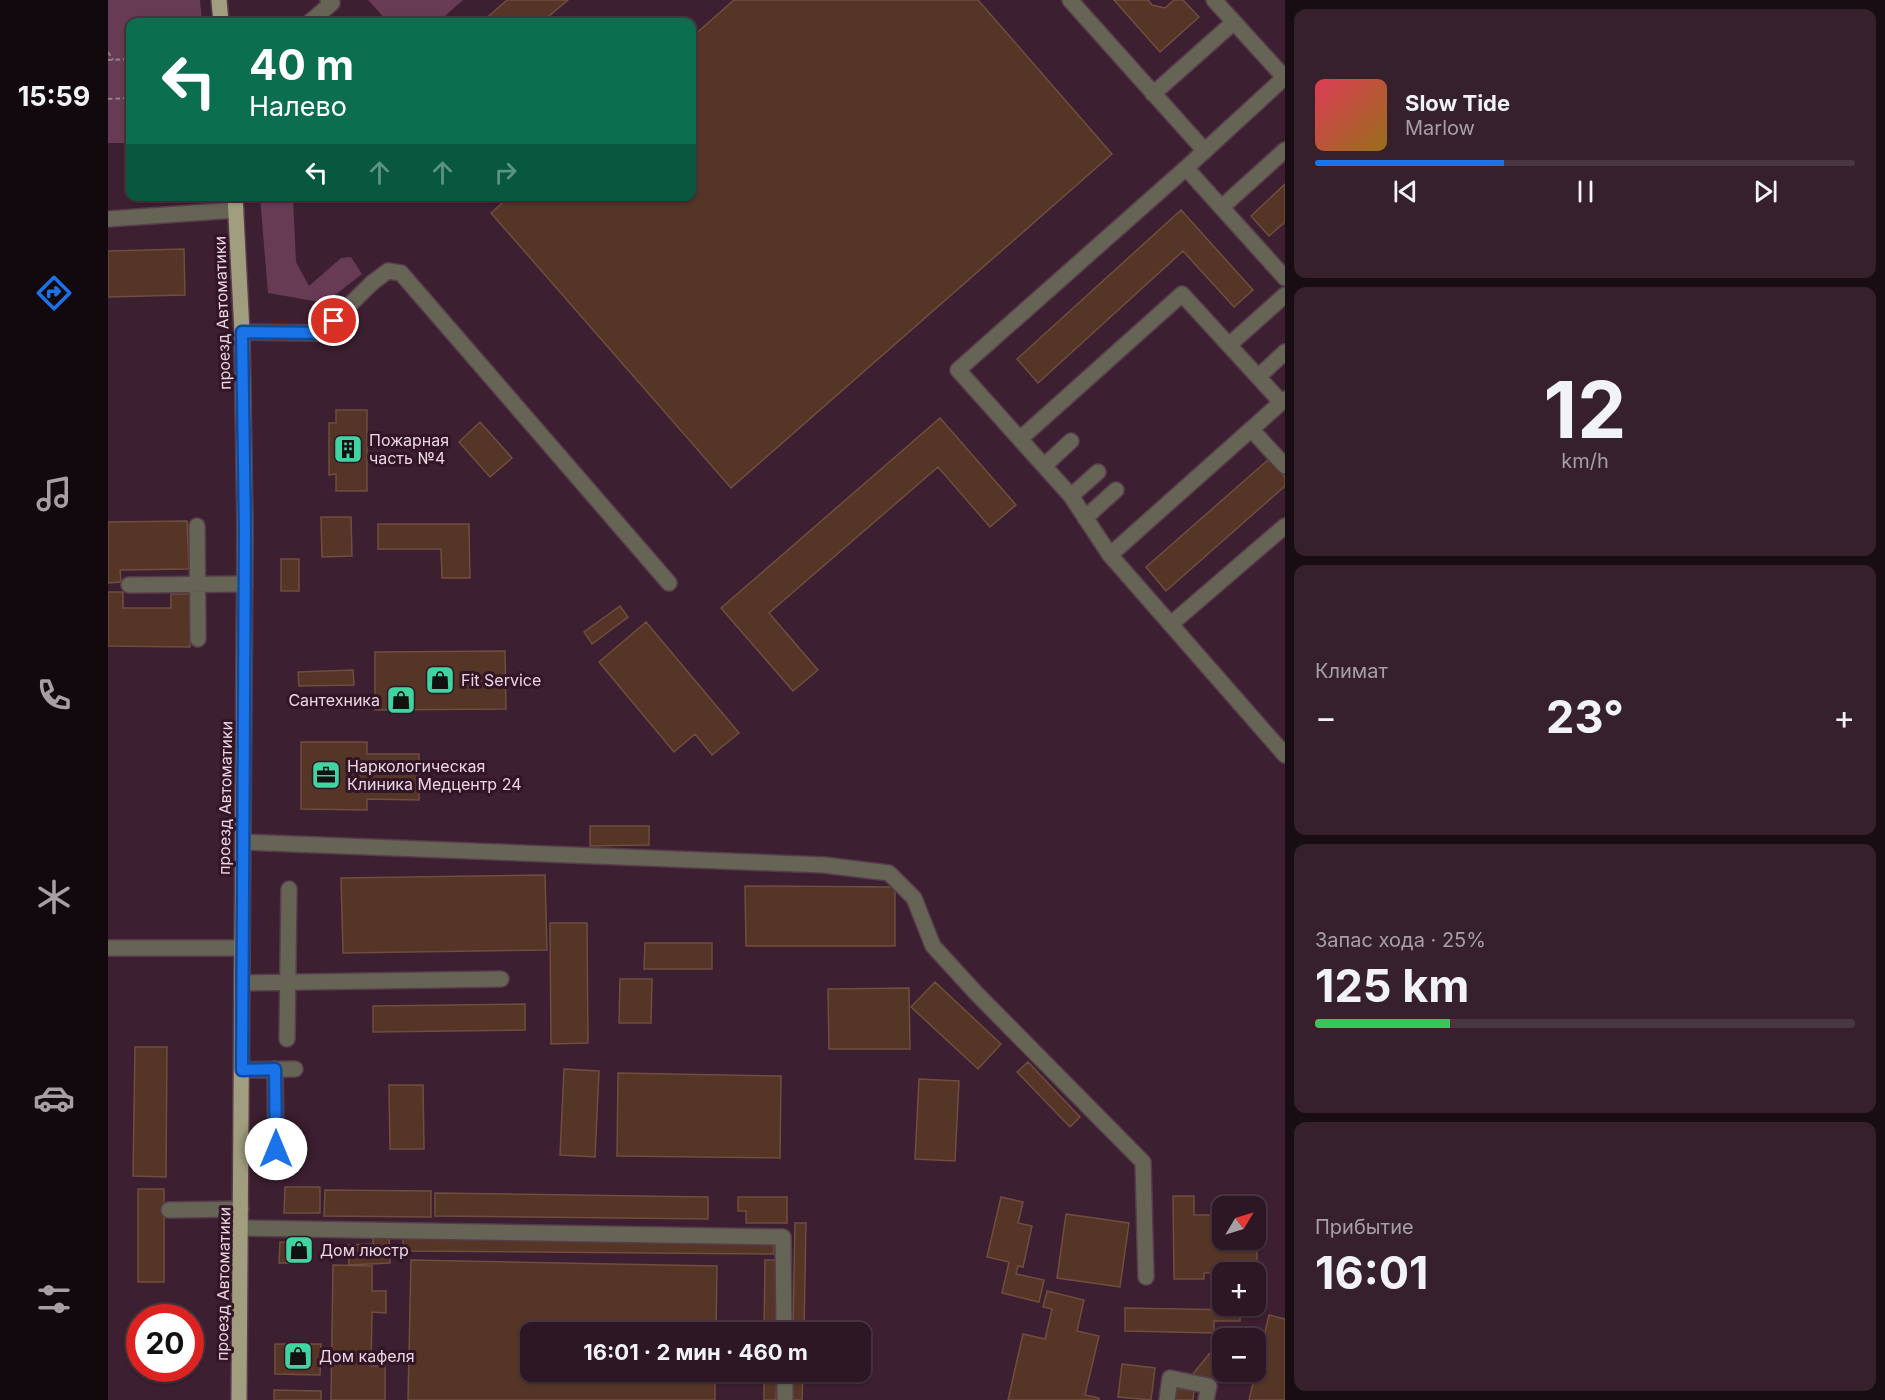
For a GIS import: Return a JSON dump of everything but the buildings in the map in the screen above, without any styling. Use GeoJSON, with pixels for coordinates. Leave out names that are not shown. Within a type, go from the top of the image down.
{"type":"FeatureCollection","features":[{"type":"Feature","properties":{"kind":"main road"},"geometry":{"type":"LineString","coordinates":[[219,0],[221,18]]}},
{"type":"Feature","properties":{"kind":"main road","name":"проезд Автоматики"},"geometry":{"type":"LineString","coordinates":[[235,203],[242,332],[245,584],[239,1400]]}},
{"type":"Feature","properties":{"kind":"street"},"geometry":{"type":"LineString","coordinates":[[315,18],[332,3],[328,0]]}},
{"type":"Feature","properties":{"kind":"street"},"geometry":{"type":"LineString","coordinates":[[1070,0],[1205,151]]}},
{"type":"Feature","properties":{"kind":"street"},"geometry":{"type":"LineString","coordinates":[[1214,0],[1285,77],[958,370],[1071,496],[1110,555],[1171,624],[1280,738],[1285,755]]}},
{"type":"Feature","properties":{"kind":"street"},"geometry":{"type":"LineString","coordinates":[[1153,94],[1234,22]]}},
{"type":"Feature","properties":{"kind":"street"},"geometry":{"type":"LineString","coordinates":[[1222,207],[1285,150]]}},
{"type":"Feature","properties":{"kind":"street"},"geometry":{"type":"LineString","coordinates":[[1186,168],[1285,278]]}},
{"type":"Feature","properties":{"kind":"street"},"geometry":{"type":"LineString","coordinates":[[108,219],[235,203]]}},
{"type":"Feature","properties":{"kind":"street"},"geometry":{"type":"LineString","coordinates":[[242,332],[321,333],[373,282],[388,271],[401,273],[669,583]]}},
{"type":"Feature","properties":{"kind":"street"},"geometry":{"type":"LineString","coordinates":[[1020,439],[1182,294],[1258,377],[1283,400],[1110,555]]}},
{"type":"Feature","properties":{"kind":"street"},"geometry":{"type":"LineString","coordinates":[[1229,345],[1285,295]]}},
{"type":"Feature","properties":{"kind":"street"},"geometry":{"type":"LineString","coordinates":[[1258,377],[1285,352]]}},
{"type":"Feature","properties":{"kind":"street"},"geometry":{"type":"LineString","coordinates":[[1251,429],[1285,466]]}},
{"type":"Feature","properties":{"kind":"street"},"geometry":{"type":"LineString","coordinates":[[1044,466],[1071,441]]}},
{"type":"Feature","properties":{"kind":"street"},"geometry":{"type":"LineString","coordinates":[[1071,496],[1098,472]]}},
{"type":"Feature","properties":{"kind":"street"},"geometry":{"type":"LineString","coordinates":[[1085,518],[1116,490]]}},
{"type":"Feature","properties":{"kind":"street"},"geometry":{"type":"LineString","coordinates":[[197,526],[198,639]]}},
{"type":"Feature","properties":{"kind":"street"},"geometry":{"type":"LineString","coordinates":[[1171,624],[1285,527]]}},
{"type":"Feature","properties":{"kind":"street"},"geometry":{"type":"LineString","coordinates":[[129,585],[245,584]]}},
{"type":"Feature","properties":{"kind":"street"},"geometry":{"type":"LineString","coordinates":[[243,842],[824,865],[889,873],[914,898],[933,946],[977,994],[1143,1162],[1146,1277]]}},
{"type":"Feature","properties":{"kind":"street"},"geometry":{"type":"LineString","coordinates":[[287,1039],[289,889]]}},
{"type":"Feature","properties":{"kind":"street"},"geometry":{"type":"LineString","coordinates":[[108,948],[242,948]]}},
{"type":"Feature","properties":{"kind":"street"},"geometry":{"type":"LineString","coordinates":[[242,983],[501,979]]}},
{"type":"Feature","properties":{"kind":"street"},"geometry":{"type":"LineString","coordinates":[[275,1069],[276,1149]]}},
{"type":"Feature","properties":{"kind":"street"},"geometry":{"type":"LineString","coordinates":[[242,1070],[295,1069]]}},
{"type":"Feature","properties":{"kind":"street"},"geometry":{"type":"LineString","coordinates":[[169,1210],[241,1209]]}},
{"type":"Feature","properties":{"kind":"street"},"geometry":{"type":"LineString","coordinates":[[242,1228],[783,1237],[784,1322]]}},
{"type":"Feature","properties":{"kind":"street"},"geometry":{"type":"LineString","coordinates":[[1167,1400],[1170,1378],[1209,1386],[1206,1400]]}},
{"type":"Feature","properties":{"kind":"street"},"geometry":{"type":"LineString","coordinates":[[785,1382],[785,1400]]}},
{"type":"Feature","properties":{"kind":"path"},"geometry":{"type":"LineString","coordinates":[[108,52],[113,60]]}},
{"type":"Feature","properties":{"kind":"path"},"geometry":{"type":"LineString","coordinates":[[108,60],[126,59]]}},
{"type":"Feature","properties":{"kind":"path"},"geometry":{"type":"LineString","coordinates":[[108,99],[126,98]]}},
{"type":"Feature","properties":{"kind":"shaded area"},"geometry":{"type":"Polygon","coordinates":[[[108,0],[200,0],[202,18],[126,18],[126,143],[108,143],[108,0]]]}},
{"type":"Feature","properties":{"kind":"shaded area"},"geometry":{"type":"Polygon","coordinates":[[[368,0],[463,0],[443,18],[384,18],[368,0]]]}},
{"type":"Feature","properties":{"kind":"shaded area"},"geometry":{"type":"Polygon","coordinates":[[[260,201],[293,201],[296,262],[309,286],[341,258],[351,257],[362,274],[325,303],[268,293],[260,201]]]}},
{"type":"Feature","properties":{"kind":"place","name":"Пожарная часть №4"},"geometry":{"type":"Point","coordinates":[348,449]}},
{"type":"Feature","properties":{"kind":"place","name":"Fit Service"},"geometry":{"type":"Point","coordinates":[440,680]}},
{"type":"Feature","properties":{"kind":"place","name":"Сантехника"},"geometry":{"type":"Point","coordinates":[401,700]}},
{"type":"Feature","properties":{"kind":"place","name":"Наркологическая Клиника Медцентр 24"},"geometry":{"type":"Point","coordinates":[326,775]}},
{"type":"Feature","properties":{"kind":"place","name":"Дом люстр"},"geometry":{"type":"Point","coordinates":[299,1250]}},
{"type":"Feature","properties":{"kind":"place","name":"Дом кафеля"},"geometry":{"type":"Point","coordinates":[298,1356]}},
{"type":"Feature","properties":{"kind":"route"},"geometry":{"type":"LineString","coordinates":[[276,1149],[275,1069],[242,1070],[245,528],[242,332],[321,333],[334,321]]}}]}
